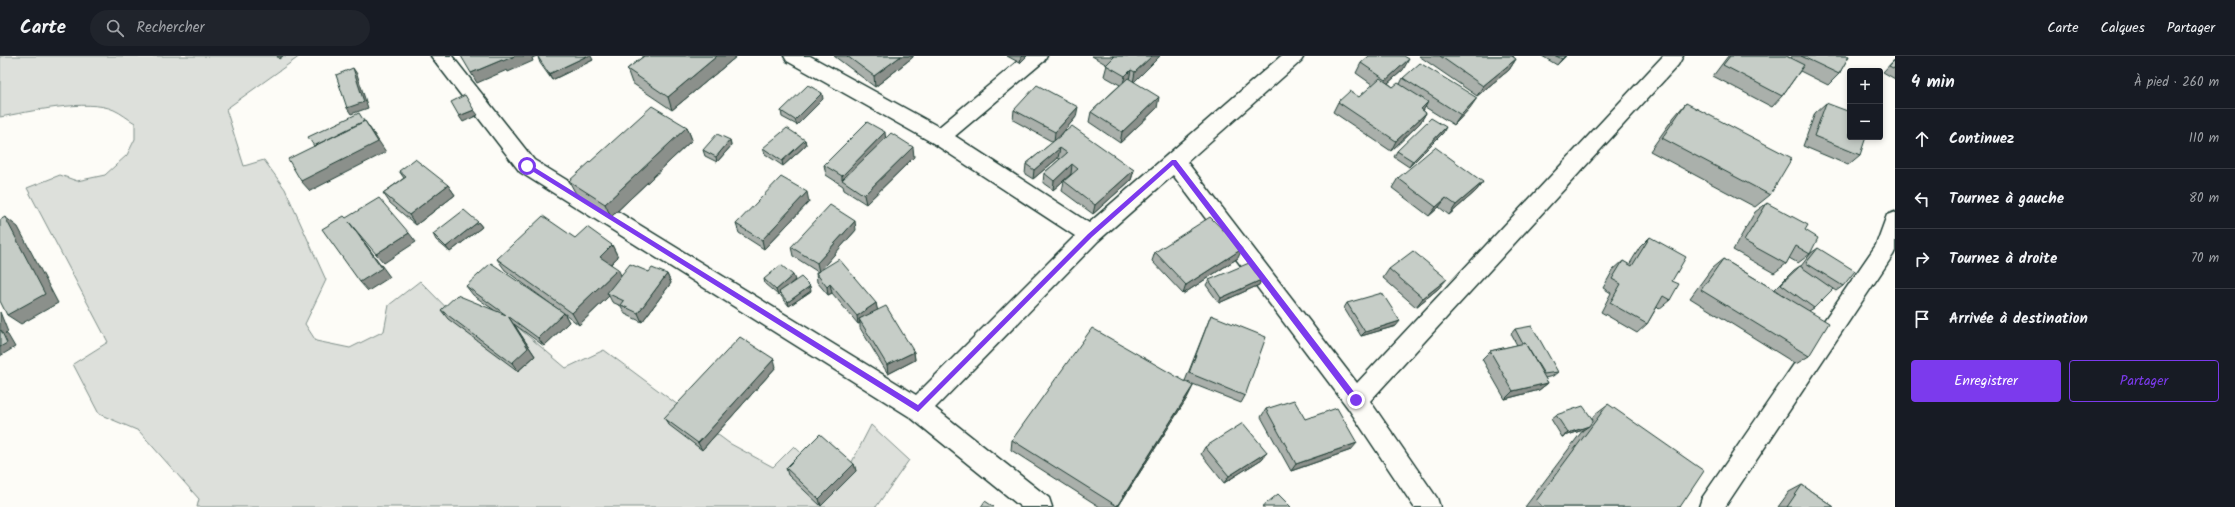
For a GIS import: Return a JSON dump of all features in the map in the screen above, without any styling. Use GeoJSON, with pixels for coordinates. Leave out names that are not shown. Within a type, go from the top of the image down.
{"type":"FeatureCollection","features":[{"type":"Feature","properties":{"kind":"street"},"geometry":{"type":"LineString","coordinates":[[441,56],[527,166],[918,409],[1040,507]]}},
{"type":"Feature","properties":{"kind":"street"},"geometry":{"type":"LineString","coordinates":[[794,56],[940,137],[1090,235]]}},
{"type":"Feature","properties":{"kind":"street"},"geometry":{"type":"LineString","coordinates":[[940,137],[1037,56]]}},
{"type":"Feature","properties":{"kind":"street"},"geometry":{"type":"LineString","coordinates":[[918,409],[1090,235],[1294,56]]}},
{"type":"Feature","properties":{"kind":"street"},"geometry":{"type":"LineString","coordinates":[[1356,400],[1671,60],[1673,56]]}},
{"type":"Feature","properties":{"kind":"street"},"geometry":{"type":"LineString","coordinates":[[1174,161],[1356,400],[1428,507]]}},
{"type":"Feature","properties":{"kind":"street"},"geometry":{"type":"LineString","coordinates":[[1710,507],[1886,249],[1895,221]]}},
{"type":"Feature","properties":{"kind":"shaded area"},"geometry":{"type":"Polygon","coordinates":[[[0,56],[300,56],[226,109],[244,166],[264,160],[285,189],[326,280],[305,324],[316,341],[350,348],[384,331],[389,305],[420,281],[484,346],[514,324],[566,368],[604,350],[729,443],[773,467],[794,446],[838,489],[871,425],[909,460],[876,507],[197,507],[199,499],[139,431],[99,414],[73,364],[108,342],[27,188],[60,175],[77,181],[105,175],[127,155],[135,139],[135,123],[114,110],[89,105],[42,109],[0,117],[0,56]]]}},
{"type":"Feature","properties":{"kind":"building"},"geometry":{"type":"Polygon","coordinates":[[[461,56],[515,56],[471,73],[461,56]]]}},
{"type":"Feature","properties":{"kind":"building"},"geometry":{"type":"Polygon","coordinates":[[[587,56],[549,74],[538,57],[587,56]]]}},
{"type":"Feature","properties":{"kind":"building"},"geometry":{"type":"Polygon","coordinates":[[[644,56],[717,56],[668,97],[627,69],[644,56]]]}},
{"type":"Feature","properties":{"kind":"building"},"geometry":{"type":"Polygon","coordinates":[[[847,56],[901,56],[874,76],[847,56]]]}},
{"type":"Feature","properties":{"kind":"building"},"geometry":{"type":"Polygon","coordinates":[[[1112,56],[1152,56],[1135,72],[1131,70],[1125,76],[1106,65],[1114,57],[1112,56]]]}},
{"type":"Feature","properties":{"kind":"building"},"geometry":{"type":"Polygon","coordinates":[[[1369,56],[1404,56],[1409,59],[1386,80],[1361,63],[1369,56]]]}},
{"type":"Feature","properties":{"kind":"building"},"geometry":{"type":"Polygon","coordinates":[[[1440,56],[1512,56],[1516,59],[1483,86],[1440,56]]]}},
{"type":"Feature","properties":{"kind":"building"},"geometry":{"type":"Polygon","coordinates":[[[1556,56],[1565,56],[1562,59],[1556,56]]]}},
{"type":"Feature","properties":{"kind":"building"},"geometry":{"type":"Polygon","coordinates":[[[1730,56],[1786,56],[1804,65],[1782,96],[1723,65],[1730,56]]]}},
{"type":"Feature","properties":{"kind":"building"},"geometry":{"type":"Polygon","coordinates":[[[1801,56],[1849,56],[1839,74],[1801,56]]]}},
{"type":"Feature","properties":{"kind":"building"},"geometry":{"type":"Polygon","coordinates":[[[1895,60],[1895,69],[1889,66],[1895,60]]]}},
{"type":"Feature","properties":{"kind":"building"},"geometry":{"type":"Polygon","coordinates":[[[1420,63],[1477,98],[1461,115],[1403,78],[1420,63]]]}},
{"type":"Feature","properties":{"kind":"building"},"geometry":{"type":"Polygon","coordinates":[[[353,68],[364,102],[347,108],[336,75],[353,68]]]}},
{"type":"Feature","properties":{"kind":"building"},"geometry":{"type":"Polygon","coordinates":[[[1128,78],[1159,97],[1122,132],[1091,112],[1128,78]]]}},
{"type":"Feature","properties":{"kind":"building"},"geometry":{"type":"Polygon","coordinates":[[[1380,78],[1393,87],[1398,83],[1428,102],[1421,109],[1426,113],[1396,141],[1338,102],[1350,91],[1359,97],[1380,78]]]}},
{"type":"Feature","properties":{"kind":"building"},"geometry":{"type":"Polygon","coordinates":[[[808,85],[822,93],[795,120],[781,111],[808,85]]]}},
{"type":"Feature","properties":{"kind":"building"},"geometry":{"type":"Polygon","coordinates":[[[1037,85],[1078,107],[1055,132],[1014,110],[1037,85]]]}},
{"type":"Feature","properties":{"kind":"building"},"geometry":{"type":"Polygon","coordinates":[[[465,95],[474,110],[459,116],[451,102],[465,95]]]}},
{"type":"Feature","properties":{"kind":"building"},"geometry":{"type":"Polygon","coordinates":[[[1686,103],[1792,158],[1770,195],[1662,138],[1686,103]]]}},
{"type":"Feature","properties":{"kind":"building"},"geometry":{"type":"Polygon","coordinates":[[[1826,103],[1847,111],[1847,140],[1865,140],[1860,155],[1814,136],[1826,103]]]}},
{"type":"Feature","properties":{"kind":"building"},"geometry":{"type":"Polygon","coordinates":[[[652,106],[687,127],[605,204],[569,181],[652,106]]]}},
{"type":"Feature","properties":{"kind":"building"},"geometry":{"type":"Polygon","coordinates":[[[359,113],[364,121],[314,146],[308,137],[359,113]]]}},
{"type":"Feature","properties":{"kind":"building"},"geometry":{"type":"Polygon","coordinates":[[[1431,118],[1446,127],[1413,161],[1397,151],[1431,118]]]}},
{"type":"Feature","properties":{"kind":"building"},"geometry":{"type":"Polygon","coordinates":[[[365,121],[378,142],[301,181],[288,159],[365,121]]]}},
{"type":"Feature","properties":{"kind":"building"},"geometry":{"type":"Polygon","coordinates":[[[867,122],[885,132],[842,176],[824,165],[867,122]]]}},
{"type":"Feature","properties":{"kind":"building"},"geometry":{"type":"Polygon","coordinates":[[[1072,126],[1134,170],[1095,205],[1064,181],[1078,169],[1072,164],[1054,181],[1044,173],[1067,153],[1060,148],[1034,170],[1026,164],[1072,126]]]}},
{"type":"Feature","properties":{"kind":"building"},"geometry":{"type":"Polygon","coordinates":[[[787,128],[805,140],[782,161],[763,148],[787,128]]]}},
{"type":"Feature","properties":{"kind":"building"},"geometry":{"type":"Polygon","coordinates":[[[891,133],[913,147],[864,195],[842,180],[891,133]]]}},
{"type":"Feature","properties":{"kind":"building"},"geometry":{"type":"Polygon","coordinates":[[[717,134],[730,140],[716,157],[703,150],[717,134]]]}},
{"type":"Feature","properties":{"kind":"building"},"geometry":{"type":"Polygon","coordinates":[[[1435,147],[1483,182],[1456,205],[1446,198],[1436,207],[1398,178],[1435,147]]]}},
{"type":"Feature","properties":{"kind":"building"},"geometry":{"type":"Polygon","coordinates":[[[415,159],[448,185],[409,215],[383,193],[406,177],[399,171],[415,159]]]}},
{"type":"Feature","properties":{"kind":"building"},"geometry":{"type":"Polygon","coordinates":[[[781,177],[807,192],[762,240],[736,224],[781,177]]]}},
{"type":"Feature","properties":{"kind":"building"},"geometry":{"type":"Polygon","coordinates":[[[379,198],[409,233],[376,254],[349,222],[382,268],[360,282],[322,229],[344,216],[346,218],[379,198]]]}},
{"type":"Feature","properties":{"kind":"building"},"geometry":{"type":"Polygon","coordinates":[[[1767,203],[1808,225],[1805,230],[1818,238],[1810,254],[1796,246],[1786,264],[1744,241],[1767,203]]]}},
{"type":"Feature","properties":{"kind":"building"},"geometry":{"type":"Polygon","coordinates":[[[830,205],[855,221],[817,263],[791,247],[830,205]]]}},
{"type":"Feature","properties":{"kind":"building"},"geometry":{"type":"Polygon","coordinates":[[[464,210],[478,222],[446,247],[433,234],[464,210]]]}},
{"type":"Feature","properties":{"kind":"building"},"geometry":{"type":"Polygon","coordinates":[[[543,216],[575,238],[587,227],[612,245],[600,257],[618,269],[572,313],[497,259],[543,216]]]}},
{"type":"Feature","properties":{"kind":"building"},"geometry":{"type":"Polygon","coordinates":[[[5,217],[45,294],[7,315],[0,301],[0,220],[5,217]]]}},
{"type":"Feature","properties":{"kind":"building"},"geometry":{"type":"Polygon","coordinates":[[[1210,217],[1242,249],[1186,285],[1155,252],[1210,217]]]}},
{"type":"Feature","properties":{"kind":"building"},"geometry":{"type":"Polygon","coordinates":[[[1650,237],[1686,257],[1672,281],[1679,284],[1670,300],[1663,296],[1647,324],[1610,303],[1621,284],[1612,279],[1623,261],[1632,266],[1650,237]]]}},
{"type":"Feature","properties":{"kind":"building"},"geometry":{"type":"Polygon","coordinates":[[[1818,248],[1855,271],[1843,286],[1806,263],[1818,248]]]}},
{"type":"Feature","properties":{"kind":"building"},"geometry":{"type":"Polygon","coordinates":[[[1413,251],[1447,279],[1423,298],[1389,269],[1413,251]]]}},
{"type":"Feature","properties":{"kind":"building"},"geometry":{"type":"Polygon","coordinates":[[[839,259],[876,303],[857,316],[830,284],[827,287],[816,273],[839,259]]]}},
{"type":"Feature","properties":{"kind":"building"},"geometry":{"type":"Polygon","coordinates":[[[1723,259],[1829,323],[1809,356],[1701,290],[1723,259]]]}},
{"type":"Feature","properties":{"kind":"building"},"geometry":{"type":"Polygon","coordinates":[[[491,263],[564,313],[538,338],[508,316],[528,348],[512,363],[441,310],[457,295],[506,315],[466,286],[491,263]]]}},
{"type":"Feature","properties":{"kind":"building"},"geometry":{"type":"Polygon","coordinates":[[[1249,263],[1261,280],[1221,298],[1209,280],[1249,263]]]}},
{"type":"Feature","properties":{"kind":"building"},"geometry":{"type":"Polygon","coordinates":[[[630,264],[649,272],[652,268],[667,274],[638,313],[621,305],[624,301],[607,293],[630,264]]]}},
{"type":"Feature","properties":{"kind":"building"},"geometry":{"type":"Polygon","coordinates":[[[781,265],[793,275],[776,290],[764,279],[781,265]]]}},
{"type":"Feature","properties":{"kind":"building"},"geometry":{"type":"Polygon","coordinates":[[[1800,266],[1833,289],[1814,308],[1781,284],[1800,266]]]}},
{"type":"Feature","properties":{"kind":"building"},"geometry":{"type":"Polygon","coordinates":[[[801,277],[810,286],[788,302],[779,292],[801,277]]]}},
{"type":"Feature","properties":{"kind":"building"},"geometry":{"type":"Polygon","coordinates":[[[1382,293],[1400,321],[1365,332],[1347,303],[1382,293]]]}},
{"type":"Feature","properties":{"kind":"building"},"geometry":{"type":"Polygon","coordinates":[[[886,306],[914,352],[887,365],[859,319],[886,306]]]}},
{"type":"Feature","properties":{"kind":"building"},"geometry":{"type":"Polygon","coordinates":[[[1211,315],[1266,337],[1245,396],[1189,373],[1211,315]]]}},
{"type":"Feature","properties":{"kind":"building"},"geometry":{"type":"Polygon","coordinates":[[[1532,326],[1558,372],[1544,374],[1525,343],[1523,344],[1515,329],[1532,326]]]}},
{"type":"Feature","properties":{"kind":"building"},"geometry":{"type":"Polygon","coordinates":[[[1092,328],[1193,386],[1117,506],[1012,440],[1092,328]]]}},
{"type":"Feature","properties":{"kind":"building"},"geometry":{"type":"Polygon","coordinates":[[[1,330],[7,343],[0,347],[0,331],[1,330]]]}},
{"type":"Feature","properties":{"kind":"building"},"geometry":{"type":"Polygon","coordinates":[[[740,337],[774,359],[698,443],[664,418],[740,337]]]}},
{"type":"Feature","properties":{"kind":"building"},"geometry":{"type":"Polygon","coordinates":[[[1525,343],[1548,383],[1513,391],[1490,351],[1525,343]]]}},
{"type":"Feature","properties":{"kind":"building"},"geometry":{"type":"Polygon","coordinates":[[[1294,400],[1305,419],[1337,408],[1357,443],[1296,464],[1266,409],[1294,400]]]}},
{"type":"Feature","properties":{"kind":"building"},"geometry":{"type":"Polygon","coordinates":[[[1608,404],[1704,471],[1680,507],[1543,507],[1536,501],[1608,404]]]}},
{"type":"Feature","properties":{"kind":"building"},"geometry":{"type":"Polygon","coordinates":[[[1583,406],[1593,420],[1589,426],[1568,433],[1556,415],[1583,406]]]}},
{"type":"Feature","properties":{"kind":"building"},"geometry":{"type":"Polygon","coordinates":[[[1243,423],[1267,452],[1229,476],[1205,447],[1243,423]]]}},
{"type":"Feature","properties":{"kind":"building"},"geometry":{"type":"Polygon","coordinates":[[[820,434],[854,464],[819,499],[786,468],[820,434]]]}},
{"type":"Feature","properties":{"kind":"building"},"geometry":{"type":"Polygon","coordinates":[[[1802,485],[1834,507],[1787,507],[1802,485]]]}},
{"type":"Feature","properties":{"kind":"building"},"geometry":{"type":"Polygon","coordinates":[[[1278,494],[1291,507],[1262,507],[1278,494]]]}},
{"type":"Feature","properties":{"kind":"building"},"geometry":{"type":"Polygon","coordinates":[[[985,501],[994,507],[981,507],[985,501]]]}},
{"type":"Feature","properties":{"kind":"route"},"geometry":{"type":"LineString","coordinates":[[527,166],[918,409],[1090,235],[1174,161],[1356,400]]}}]}
